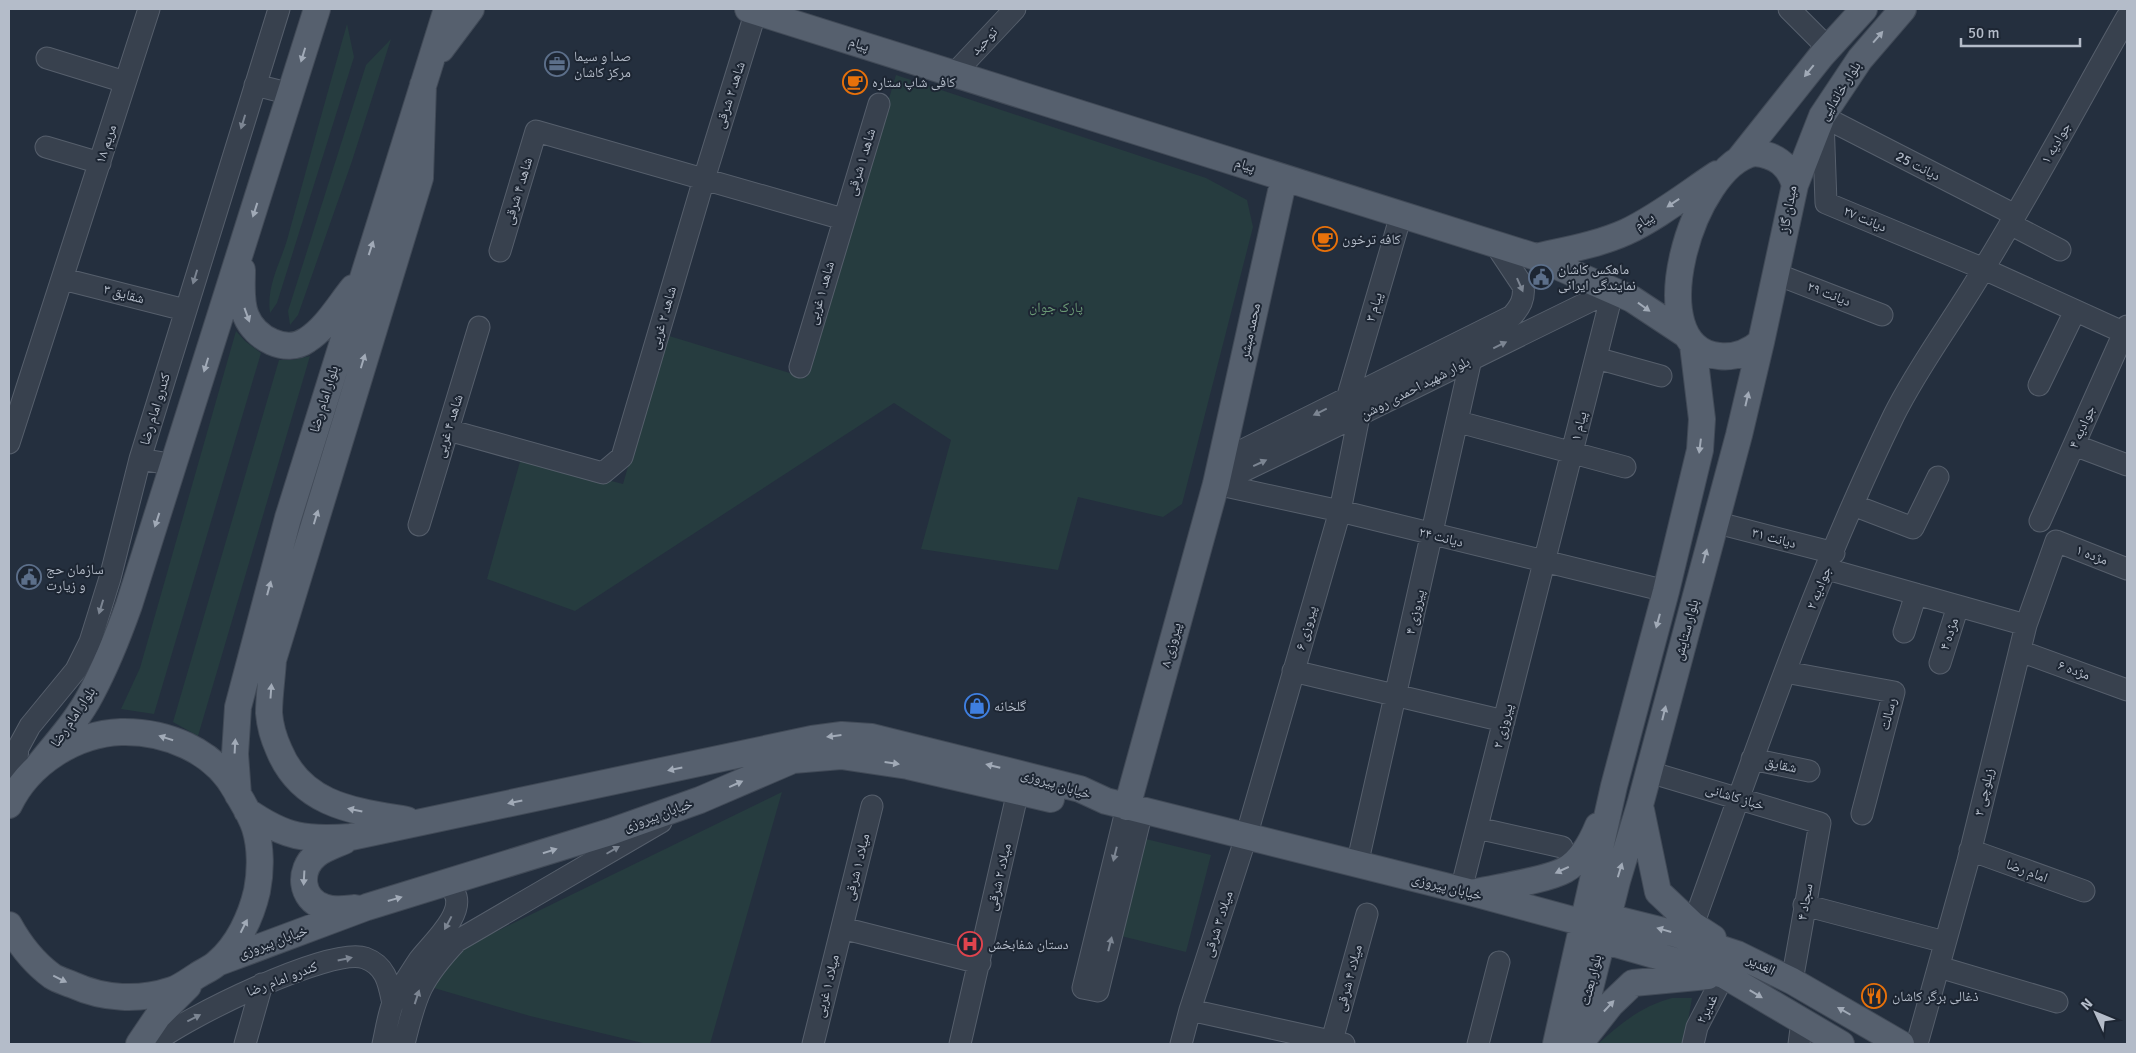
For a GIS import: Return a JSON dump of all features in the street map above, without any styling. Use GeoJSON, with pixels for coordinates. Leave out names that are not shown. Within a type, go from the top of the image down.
{"type":"FeatureCollection","features":[{"type":"Feature","properties":{"kind":"main road","name":"بلوار امام رضا"},"geometry":{"type":"LineString","coordinates":[[38,766],[75,720],[107,663],[129,605],[175,465],[317,9]]}},
{"type":"Feature","properties":{"kind":"main road","name":"بلوار امام رضا"},"geometry":{"type":"LineString","coordinates":[[242,803],[235,754],[238,707],[288,518],[447,9]]}},
{"type":"Feature","properties":{"kind":"main road"},"geometry":{"type":"LineString","coordinates":[[420,822],[348,810],[318,796],[301,784],[284,763],[273,736],[269,714],[273,660],[420,178],[426,74],[471,9]]}},
{"type":"Feature","properties":{"kind":"main road"},"geometry":{"type":"LineString","coordinates":[[1689,340],[1678,301],[1678,286],[1683,256],[1704,202],[1734,162],[1828,48],[1863,9]]}},
{"type":"Feature","properties":{"kind":"main road","name":"بلوار خاندایی"},"geometry":{"type":"LineString","coordinates":[[1795,185],[1822,116],[1860,59],[1903,9]]}},
{"type":"Feature","properties":{"kind":"main road","name":"پیام"},"geometry":{"type":"LineString","coordinates":[[752,10],[1536,257],[1600,242],[1626,232],[1645,222],[1734,162]]}},
{"type":"Feature","properties":{"kind":"main road","name":"میدان گاز"},"geometry":{"type":"LineString","coordinates":[[1734,162],[1755,154],[1773,157],[1788,168],[1795,185],[1761,342]]}},
{"type":"Feature","properties":{"kind":"main road","name":"محمد مبشر"},"geometry":{"type":"LineString","coordinates":[[1219,473],[1284,178]]}},
{"type":"Feature","properties":{"kind":"main road"},"geometry":{"type":"LineString","coordinates":[[242,249],[242,296],[246,316],[262,336],[279,344],[296,345],[311,337],[362,277]]}},
{"type":"Feature","properties":{"kind":"main road"},"geometry":{"type":"LineString","coordinates":[[1536,257],[1632,299],[1712,356],[1724,357],[1744,353],[1761,342]]}},
{"type":"Feature","properties":{"kind":"main road","name":"بلوار ستایش"},"geometry":{"type":"LineString","coordinates":[[1598,927],[1614,786],[1666,591],[1700,450],[1702,419],[1689,340]]}},
{"type":"Feature","properties":{"kind":"main road","name":"بلوار ستایش"},"geometry":{"type":"LineString","coordinates":[[1598,927],[1617,881],[1640,805],[1761,342]]}},
{"type":"Feature","properties":{"kind":"main road","name":"پیروزی ۸"},"geometry":{"type":"LineString","coordinates":[[1125,806],[1219,473]]}},
{"type":"Feature","properties":{"kind":"main road"},"geometry":{"type":"LineString","coordinates":[[288,518],[297,579]]}},
{"type":"Feature","properties":{"kind":"main road"},"geometry":{"type":"LineString","coordinates":[[1647,662],[1676,668]]}},
{"type":"Feature","properties":{"kind":"main road"},"geometry":{"type":"LineString","coordinates":[[11,800],[38,766],[60,750],[84,739],[110,733],[138,732],[164,737],[189,747],[212,762],[230,781],[242,803],[255,828],[260,854],[259,880],[254,905],[243,929],[208,969],[158,1016],[139,1044]]}},
{"type":"Feature","properties":{"kind":"main road","name":"خیابان پیروزی"},"geometry":{"type":"LineString","coordinates":[[242,803],[286,834],[314,839],[351,837],[812,740],[842,735],[872,737],[1025,774],[1080,789],[1125,806],[1598,927]]}},
{"type":"Feature","properties":{"kind":"main road","name":"خیابان پیروزی"},"geometry":{"type":"LineString","coordinates":[[208,969],[367,907],[441,886],[610,832],[700,800],[792,760],[841,756],[908,766],[1079,804],[1125,806]]}},
{"type":"Feature","properties":{"kind":"main road"},"geometry":{"type":"LineString","coordinates":[[1467,892],[1565,870],[1580,858],[1592,840],[1614,786]]}},
{"type":"Feature","properties":{"kind":"main road"},"geometry":{"type":"LineString","coordinates":[[1640,805],[1648,854],[1658,892],[1731,964]]}},
{"type":"Feature","properties":{"kind":"main road"},"geometry":{"type":"LineString","coordinates":[[351,837],[317,854],[309,862],[303,872],[304,889],[322,907],[333,909],[367,907]]}},
{"type":"Feature","properties":{"kind":"main road"},"geometry":{"type":"LineString","coordinates":[[9,924],[23,949],[54,977],[91,994],[132,998],[173,990],[208,969]]}},
{"type":"Feature","properties":{"kind":"main road","name":"الغدیر"},"geometry":{"type":"LineString","coordinates":[[1598,927],[1792,981],[1872,1037],[1901,1044]]}},
{"type":"Feature","properties":{"kind":"main road","name":"بلوار بعثت"},"geometry":{"type":"LineString","coordinates":[[1556,1044],[1598,927]]}},
{"type":"Feature","properties":{"kind":"main road","name":"بلوار بعثت"},"geometry":{"type":"LineString","coordinates":[[1578,1044],[1598,927]]}},
{"type":"Feature","properties":{"kind":"main road"},"geometry":{"type":"LineString","coordinates":[[1578,1044],[1593,1024],[1633,983],[1731,964]]}},
{"type":"Feature","properties":{"kind":"main road","name":"الغدیر"},"geometry":{"type":"LineString","coordinates":[[1731,964],[1801,1033],[1841,1044]]}},
{"type":"Feature","properties":{"kind":"street","name":"مریم ۱۸"},"geometry":{"type":"LineString","coordinates":[[9,443],[149,9]]}},
{"type":"Feature","properties":{"kind":"street","name":"کندرو امام رضا"},"geometry":{"type":"LineString","coordinates":[[11,800],[14,746],[76,670],[90,642],[110,578],[140,459],[278,9]]}},
{"type":"Feature","properties":{"kind":"street","name":"توحید"},"geometry":{"type":"LineString","coordinates":[[954,74],[1015,9]]}},
{"type":"Feature","properties":{"kind":"street"},"geometry":{"type":"LineString","coordinates":[[1789,9],[1828,48]]}},
{"type":"Feature","properties":{"kind":"street","name":"شاهد ۲ شرقی"},"geometry":{"type":"LineString","coordinates":[[704,179],[752,10]]}},
{"type":"Feature","properties":{"kind":"street","name":"جوادیه ۱"},"geometry":{"type":"LineString","coordinates":[[1984,270],[2127,17]]}},
{"type":"Feature","properties":{"kind":"street"},"geometry":{"type":"LineString","coordinates":[[47,58],[125,82]]}},
{"type":"Feature","properties":{"kind":"street"},"geometry":{"type":"LineString","coordinates":[[255,85],[291,94]]}},
{"type":"Feature","properties":{"kind":"street","name":"شاهد ۱ شرقی"},"geometry":{"type":"LineString","coordinates":[[843,219],[879,104]]}},
{"type":"Feature","properties":{"kind":"street","name":"دیانت 25"},"geometry":{"type":"LineString","coordinates":[[1822,116],[2012,220],[2060,250]]}},
{"type":"Feature","properties":{"kind":"street","name":"دیانت ۲۷"},"geometry":{"type":"LineString","coordinates":[[1822,116],[1826,203],[1984,270]]}},
{"type":"Feature","properties":{"kind":"street","name":"شاهد ۴ شرقی"},"geometry":{"type":"LineString","coordinates":[[500,251],[536,131],[704,179]]}},
{"type":"Feature","properties":{"kind":"street"},"geometry":{"type":"LineString","coordinates":[[46,147],[100,163]]}},
{"type":"Feature","properties":{"kind":"street"},"geometry":{"type":"LineString","coordinates":[[704,179],[843,219]]}},
{"type":"Feature","properties":{"kind":"street","name":"شاهد ۲ غربی"},"geometry":{"type":"LineString","coordinates":[[448,430],[603,473],[622,457],[704,179]]}},
{"type":"Feature","properties":{"kind":"street","name":"پیام ۳"},"geometry":{"type":"LineString","coordinates":[[1347,399],[1401,215]]}},
{"type":"Feature","properties":{"kind":"street","name":"شاهد ۱ غربی"},"geometry":{"type":"LineString","coordinates":[[800,367],[843,219]]}},
{"type":"Feature","properties":{"kind":"street","name":"بلوار شهید احمدی روشن"},"geometry":{"type":"LineString","coordinates":[[1219,473],[1359,416],[1402,383],[1512,316],[1518,309],[1524,294],[1522,286],[1495,244]]}},
{"type":"Feature","properties":{"kind":"street"},"geometry":{"type":"LineString","coordinates":[[1984,270],[2075,311],[2126,331]]}},
{"type":"Feature","properties":{"kind":"street","name":"جوادیه ۲"},"geometry":{"type":"LineString","coordinates":[[1693,925],[1785,672],[1854,505],[1912,382],[1984,270]]}},
{"type":"Feature","properties":{"kind":"street","name":"دیانت ۲۹"},"geometry":{"type":"LineString","coordinates":[[1776,274],[1882,315]]}},
{"type":"Feature","properties":{"kind":"street","name":"شقایق ۳"},"geometry":{"type":"LineString","coordinates":[[63,279],[185,310]]}},
{"type":"Feature","properties":{"kind":"street","name":"بلوار شهید احمدی روشن"},"geometry":{"type":"LineString","coordinates":[[1219,473],[1347,399],[1402,383],[1471,359],[1613,290]]}},
{"type":"Feature","properties":{"kind":"street","name":"پیام ۱"},"geometry":{"type":"LineString","coordinates":[[1544,562],[1613,290]]}},
{"type":"Feature","properties":{"kind":"street"},"geometry":{"type":"LineString","coordinates":[[2039,385],[2075,311]]}},
{"type":"Feature","properties":{"kind":"street","name":"شاهد ۴ غربی"},"geometry":{"type":"LineString","coordinates":[[419,525],[479,327]]}},
{"type":"Feature","properties":{"kind":"street","name":"جوادیه ۴"},"geometry":{"type":"LineString","coordinates":[[2040,521],[2126,331]]}},
{"type":"Feature","properties":{"kind":"street"},"geometry":{"type":"LineString","coordinates":[[1596,358],[1661,376]]}},
{"type":"Feature","properties":{"kind":"street","name":"پیروزی ۴"},"geometry":{"type":"LineString","coordinates":[[1357,865],[1459,422],[1471,359]]}},
{"type":"Feature","properties":{"kind":"street","name":"پیروزی ۶"},"geometry":{"type":"LineString","coordinates":[[1246,837],[1340,511],[1359,416]]}},
{"type":"Feature","properties":{"kind":"street"},"geometry":{"type":"LineString","coordinates":[[1459,422],[1625,467]]}},
{"type":"Feature","properties":{"kind":"street"},"geometry":{"type":"LineString","coordinates":[[2074,445],[2127,465]]}},
{"type":"Feature","properties":{"kind":"street"},"geometry":{"type":"LineString","coordinates":[[140,459],[175,465]]}},
{"type":"Feature","properties":{"kind":"street","name":"دیانت ۲۴"},"geometry":{"type":"LineString","coordinates":[[1219,473],[1340,511],[1666,591]]}},
{"type":"Feature","properties":{"kind":"street"},"geometry":{"type":"LineString","coordinates":[[1854,505],[1913,528],[1938,477]]}},
{"type":"Feature","properties":{"kind":"street","name":"دیانت ۳۱"},"geometry":{"type":"LineString","coordinates":[[1714,522],[1830,561],[1916,594],[2026,625]]}},
{"type":"Feature","properties":{"kind":"street","name":"مژده ۱"},"geometry":{"type":"LineString","coordinates":[[2056,541],[2127,569]]}},
{"type":"Feature","properties":{"kind":"street","name":"زیلوچی ۳"},"geometry":{"type":"LineString","coordinates":[[1917,1044],[1970,850],[2026,625],[2056,541]]}},
{"type":"Feature","properties":{"kind":"street","name":"پیروزی ۲"},"geometry":{"type":"LineString","coordinates":[[1467,892],[1477,828],[1544,562]]}},
{"type":"Feature","properties":{"kind":"street"},"geometry":{"type":"LineString","coordinates":[[1904,632],[1916,594]]}},
{"type":"Feature","properties":{"kind":"street","name":"مژده ۴"},"geometry":{"type":"LineString","coordinates":[[1940,663],[1958,606]]}},
{"type":"Feature","properties":{"kind":"street","name":"مژده ۶"},"geometry":{"type":"LineString","coordinates":[[2020,651],[2127,690]]}},
{"type":"Feature","properties":{"kind":"street"},"geometry":{"type":"LineString","coordinates":[[1293,671],[1396,697],[1504,721]]}},
{"type":"Feature","properties":{"kind":"street","name":"رسالت"},"geometry":{"type":"LineString","coordinates":[[1785,672],[1894,692],[1862,814]]}},
{"type":"Feature","properties":{"kind":"street","name":"شقایق"},"geometry":{"type":"LineString","coordinates":[[1752,759],[1809,771]]}},
{"type":"Feature","properties":{"kind":"street","name":"خباز کاشانی"},"geometry":{"type":"LineString","coordinates":[[1649,772],[1820,823]]}},
{"type":"Feature","properties":{"kind":"street","name":"میلاد ۲ شرقی"},"geometry":{"type":"LineString","coordinates":[[960,1044],[1018,791]]}},
{"type":"Feature","properties":{"kind":"street"},"geometry":{"type":"LineString","coordinates":[[404,1044],[418,992],[437,962],[457,941],[700,800]]}},
{"type":"Feature","properties":{"kind":"street","name":"میلاد ۱ شرقی"},"geometry":{"type":"LineString","coordinates":[[842,928],[872,806]]}},
{"type":"Feature","properties":{"kind":"street"},"geometry":{"type":"LineString","coordinates":[[1090,990],[1125,806]]}},
{"type":"Feature","properties":{"kind":"street","name":"سجاد ۴"},"geometry":{"type":"LineString","coordinates":[[1792,981],[1820,823]]}},
{"type":"Feature","properties":{"kind":"street"},"geometry":{"type":"LineString","coordinates":[[1477,828],[1562,847]]}},
{"type":"Feature","properties":{"kind":"street","name":"میلاد ۳ شرقی"},"geometry":{"type":"LineString","coordinates":[[1181,1044],[1190,1010],[1246,837]]}},
{"type":"Feature","properties":{"kind":"street","name":"امام رضا"},"geometry":{"type":"LineString","coordinates":[[1970,850],[2084,891]]}},
{"type":"Feature","properties":{"kind":"street"},"geometry":{"type":"LineString","coordinates":[[383,1044],[393,1004],[409,975],[444,931],[456,908],[456,897],[450,888],[441,886]]}},
{"type":"Feature","properties":{"kind":"street"},"geometry":{"type":"LineString","coordinates":[[1804,905],[1945,942]]}},
{"type":"Feature","properties":{"kind":"street","name":"میلاد ۴ شرقی"},"geometry":{"type":"LineString","coordinates":[[1336,1043],[1367,914]]}},
{"type":"Feature","properties":{"kind":"street"},"geometry":{"type":"LineString","coordinates":[[842,928],[980,963]]}},
{"type":"Feature","properties":{"kind":"street","name":"میلاد ۱ غربی"},"geometry":{"type":"LineString","coordinates":[[813,1044],[842,928]]}},
{"type":"Feature","properties":{"kind":"street","name":"کندرو امام رضا"},"geometry":{"type":"LineString","coordinates":[[153,1044],[184,1023],[262,984],[325,963],[354,957],[364,958],[376,964],[386,976],[393,1004]]}},
{"type":"Feature","properties":{"kind":"street"},"geometry":{"type":"LineString","coordinates":[[1478,1044],[1499,962]]}},
{"type":"Feature","properties":{"kind":"street","name":"غدیر۲"},"geometry":{"type":"LineString","coordinates":[[1693,1044],[1697,1027],[1731,964]]}},
{"type":"Feature","properties":{"kind":"street"},"geometry":{"type":"LineString","coordinates":[[1939,967],[2057,1002]]}},
{"type":"Feature","properties":{"kind":"street"},"geometry":{"type":"LineString","coordinates":[[245,1044],[262,984]]}},
{"type":"Feature","properties":{"kind":"street"},"geometry":{"type":"LineString","coordinates":[[1190,1010],[1336,1043]]}},
{"type":"Feature","properties":{"kind":"green space"},"geometry":{"type":"Polygon","coordinates":[[[347,24],[354,57],[277,303],[270,313],[269,302],[272,282],[289,233],[347,24]]]}},
{"type":"Feature","properties":{"kind":"green space"},"geometry":{"type":"Polygon","coordinates":[[[391,39],[352,161],[298,315],[290,325],[288,311],[366,65],[391,39]]]}},
{"type":"Feature","properties":{"kind":"green space","name":"پارک جوان"},"geometry":{"type":"Polygon","coordinates":[[[896,75],[1206,178],[1247,200],[1253,227],[1182,504],[1163,517],[1078,497],[1058,570],[921,549],[951,440],[894,403],[575,611],[487,579],[521,458],[623,484],[666,335],[806,378],[896,75]]]}},
{"type":"Feature","properties":{"kind":"green space"},"geometry":{"type":"Polygon","coordinates":[[[236,331],[245,341],[261,353],[154,714],[121,709],[140,668],[236,331]]]}},
{"type":"Feature","properties":{"kind":"green space"},"geometry":{"type":"Polygon","coordinates":[[[310,356],[198,736],[173,722],[279,360],[293,360],[310,356]]]}},
{"type":"Feature","properties":{"kind":"green space"},"geometry":{"type":"Polygon","coordinates":[[[782,792],[710,1044],[647,1044],[530,1016],[434,988],[454,952],[782,792]]]}},
{"type":"Feature","properties":{"kind":"green space"},"geometry":{"type":"Polygon","coordinates":[[[1146,839],[1211,855],[1186,952],[1121,936],[1146,839]]]}},
{"type":"Feature","properties":{"kind":"green space"},"geometry":{"type":"Polygon","coordinates":[[[1672,998],[1692,998],[1684,1044],[1598,1044],[1632,1016],[1661,1001],[1672,998]]]}},
{"type":"Feature","properties":{"kind":"place","name":"صدا و سیما مرکز کاشان"},"geometry":{"type":"Point","coordinates":[557,64]}},
{"type":"Feature","properties":{"kind":"place","name":"کافی شاپ ستاره"},"geometry":{"type":"Point","coordinates":[855,82]}},
{"type":"Feature","properties":{"kind":"place","name":"کافه ترخون"},"geometry":{"type":"Point","coordinates":[1325,239]}},
{"type":"Feature","properties":{"kind":"place","name":"ماهکس کاشان نمایندگی ایرانی"},"geometry":{"type":"Point","coordinates":[1541,277]}},
{"type":"Feature","properties":{"kind":"place","name":"سازمان حج و زیارت"},"geometry":{"type":"Point","coordinates":[29,577]}},
{"type":"Feature","properties":{"kind":"place","name":"گلخانه"},"geometry":{"type":"Point","coordinates":[977,706]}},
{"type":"Feature","properties":{"kind":"place","name":"دستان شفابخش"},"geometry":{"type":"Point","coordinates":[970,944]}},
{"type":"Feature","properties":{"kind":"place","name":"ذغالی برگر کاشان"},"geometry":{"type":"Point","coordinates":[1874,996]}}]}
